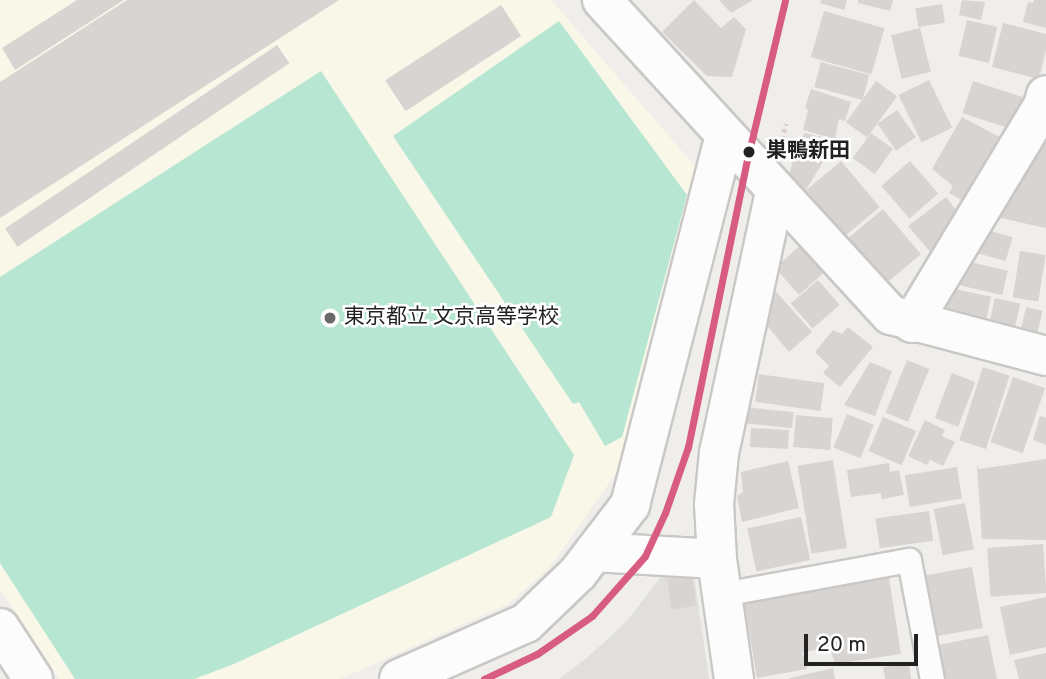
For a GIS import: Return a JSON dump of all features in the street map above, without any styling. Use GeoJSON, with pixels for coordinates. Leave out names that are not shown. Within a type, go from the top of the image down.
{"type":"FeatureCollection","features":[{"type":"Feature","properties":{"kind":"street"},"geometry":{"type":"LineString","coordinates":[[602,0],[775,192],[891,315],[912,323],[1046,356]]}},
{"type":"Feature","properties":{"kind":"street"},"geometry":{"type":"LineString","coordinates":[[912,323],[1043,106],[1046,95]]}},
{"type":"Feature","properties":{"kind":"street"},"geometry":{"type":"LineString","coordinates":[[399,679],[460,668],[526,623],[578,573],[630,505],[725,135]]}},
{"type":"Feature","properties":{"kind":"street"},"geometry":{"type":"LineString","coordinates":[[734,679],[720,577],[714,504],[719,453],[775,192]]}},
{"type":"Feature","properties":{"kind":"street"},"geometry":{"type":"LineString","coordinates":[[594,552],[720,577]]}},
{"type":"Feature","properties":{"kind":"street"},"geometry":{"type":"LineString","coordinates":[[0,628],[33,679]]}},
{"type":"Feature","properties":{"kind":"lane"},"geometry":{"type":"LineString","coordinates":[[720,577],[909,560],[932,679]]}},
{"type":"Feature","properties":{"kind":"shaded area","name":"東京都立 文京高等学校"},"geometry":{"type":"Polygon","coordinates":[[[0,0],[551,0],[700,172],[622,465],[549,568],[508,604],[340,679],[59,679],[0,589],[0,0]]]}},
{"type":"Feature","properties":{"kind":"shaded area"},"geometry":{"type":"Polygon","coordinates":[[[670,565],[693,569],[709,679],[559,679],[627,621],[670,565]]]}},
{"type":"Feature","properties":{"kind":"green space"},"geometry":{"type":"Polygon","coordinates":[[[559,21],[687,195],[622,437],[605,446],[579,402],[573,404],[393,136],[559,21]]]}},
{"type":"Feature","properties":{"kind":"green space"},"geometry":{"type":"Polygon","coordinates":[[[321,71],[574,455],[551,517],[234,664],[194,679],[75,679],[0,563],[0,277],[321,71]]]}},
{"type":"Feature","properties":{"kind":"building"},"geometry":{"type":"Polygon","coordinates":[[[77,0],[124,0],[15,70],[2,48],[77,0]]]}},
{"type":"Feature","properties":{"kind":"building"},"geometry":{"type":"Polygon","coordinates":[[[127,0],[339,0],[0,218],[0,82],[127,0]]]}},
{"type":"Feature","properties":{"kind":"building"},"geometry":{"type":"Polygon","coordinates":[[[694,0],[721,28],[734,17],[746,29],[732,77],[707,76],[662,32],[694,0]]]}},
{"type":"Feature","properties":{"kind":"building"},"geometry":{"type":"Polygon","coordinates":[[[719,0],[753,0],[731,13],[719,0]]]}},
{"type":"Feature","properties":{"kind":"building"},"geometry":{"type":"Polygon","coordinates":[[[821,0],[847,0],[844,10],[820,3],[821,0]]]}},
{"type":"Feature","properties":{"kind":"building"},"geometry":{"type":"Polygon","coordinates":[[[858,0],[893,0],[890,11],[858,3],[858,0]]]}},
{"type":"Feature","properties":{"kind":"building"},"geometry":{"type":"Polygon","coordinates":[[[962,0],[985,2],[981,20],[959,15],[962,0]]]}},
{"type":"Feature","properties":{"kind":"building"},"geometry":{"type":"Polygon","coordinates":[[[1034,0],[1046,0],[1046,28],[1023,22],[1028,2],[1033,3],[1034,0]]]}},
{"type":"Feature","properties":{"kind":"building"},"geometry":{"type":"Polygon","coordinates":[[[942,4],[945,23],[918,27],[915,8],[942,4]]]}},
{"type":"Feature","properties":{"kind":"building"},"geometry":{"type":"Polygon","coordinates":[[[501,5],[521,36],[405,111],[385,80],[501,5]]]}},
{"type":"Feature","properties":{"kind":"building"},"geometry":{"type":"Polygon","coordinates":[[[824,11],[885,28],[871,75],[811,57],[824,11]]]}},
{"type":"Feature","properties":{"kind":"building"},"geometry":{"type":"Polygon","coordinates":[[[967,20],[997,27],[989,63],[959,56],[967,20]]]}},
{"type":"Feature","properties":{"kind":"building"},"geometry":{"type":"Polygon","coordinates":[[[1003,23],[1046,34],[1046,50],[1039,79],[992,67],[1003,23]]]}},
{"type":"Feature","properties":{"kind":"building"},"geometry":{"type":"Polygon","coordinates":[[[920,28],[931,72],[902,79],[891,35],[920,28]]]}},
{"type":"Feature","properties":{"kind":"building"},"geometry":{"type":"Polygon","coordinates":[[[277,45],[289,63],[17,247],[5,228],[277,45]]]}},
{"type":"Feature","properties":{"kind":"building"},"geometry":{"type":"Polygon","coordinates":[[[821,62],[869,75],[863,100],[814,87],[821,62]]]}},
{"type":"Feature","properties":{"kind":"building"},"geometry":{"type":"Polygon","coordinates":[[[929,80],[952,128],[922,143],[898,95],[929,80]]]}},
{"type":"Feature","properties":{"kind":"building"},"geometry":{"type":"Polygon","coordinates":[[[876,81],[897,96],[867,138],[846,122],[876,81]]]}},
{"type":"Feature","properties":{"kind":"building"},"geometry":{"type":"Polygon","coordinates":[[[973,81],[1025,98],[1015,130],[962,113],[973,81]]]}},
{"type":"Feature","properties":{"kind":"building"},"geometry":{"type":"Polygon","coordinates":[[[811,89],[851,102],[845,121],[839,119],[835,139],[803,130],[808,110],[805,108],[811,89]]]}},
{"type":"Feature","properties":{"kind":"building"},"geometry":{"type":"Polygon","coordinates":[[[897,110],[916,137],[896,151],[877,124],[897,110]]]}},
{"type":"Feature","properties":{"kind":"building"},"geometry":{"type":"Polygon","coordinates":[[[962,117],[1009,142],[973,206],[949,193],[953,186],[932,169],[962,117]]]}},
{"type":"Feature","properties":{"kind":"building"},"geometry":{"type":"Polygon","coordinates":[[[804,133],[821,137],[818,149],[801,146],[804,133]]]}},
{"type":"Feature","properties":{"kind":"building"},"geometry":{"type":"Polygon","coordinates":[[[871,133],[893,149],[875,174],[853,158],[871,133]]]}},
{"type":"Feature","properties":{"kind":"building"},"geometry":{"type":"Polygon","coordinates":[[[1046,134],[1046,228],[996,217],[1046,134]]]}},
{"type":"Feature","properties":{"kind":"building"},"geometry":{"type":"Polygon","coordinates":[[[796,146],[828,154],[806,190],[787,185],[796,146]]]}},
{"type":"Feature","properties":{"kind":"building"},"geometry":{"type":"Polygon","coordinates":[[[841,161],[880,207],[844,237],[805,191],[841,161]]]}},
{"type":"Feature","properties":{"kind":"building"},"geometry":{"type":"Polygon","coordinates":[[[910,161],[938,193],[910,218],[881,186],[910,161]]]}},
{"type":"Feature","properties":{"kind":"building"},"geometry":{"type":"Polygon","coordinates":[[[946,197],[963,219],[932,254],[908,226],[946,197]]]}},
{"type":"Feature","properties":{"kind":"building"},"geometry":{"type":"Polygon","coordinates":[[[883,209],[921,254],[879,290],[841,244],[883,209]]]}},
{"type":"Feature","properties":{"kind":"building"},"geometry":{"type":"Polygon","coordinates":[[[977,227],[1013,237],[1006,261],[970,251],[977,227]]]}},
{"type":"Feature","properties":{"kind":"building"},"geometry":{"type":"Polygon","coordinates":[[[804,242],[828,269],[799,295],[775,268],[804,242]]]}},
{"type":"Feature","properties":{"kind":"building"},"geometry":{"type":"Polygon","coordinates":[[[1020,251],[1046,255],[1038,301],[1013,297],[1020,251]]]}},
{"type":"Feature","properties":{"kind":"building"},"geometry":{"type":"Polygon","coordinates":[[[961,260],[1008,271],[1002,295],[955,284],[961,260]]]}},
{"type":"Feature","properties":{"kind":"building"},"geometry":{"type":"Polygon","coordinates":[[[818,280],[840,305],[812,329],[791,304],[818,280]]]}},
{"type":"Feature","properties":{"kind":"building"},"geometry":{"type":"Polygon","coordinates":[[[771,286],[812,332],[789,352],[764,322],[771,286]]]}},
{"type":"Feature","properties":{"kind":"building"},"geometry":{"type":"Polygon","coordinates":[[[950,288],[991,297],[984,331],[943,322],[950,288]]]}},
{"type":"Feature","properties":{"kind":"building"},"geometry":{"type":"Polygon","coordinates":[[[995,298],[1020,304],[1013,337],[987,331],[995,298]]]}},
{"type":"Feature","properties":{"kind":"building"},"geometry":{"type":"Polygon","coordinates":[[[1026,307],[1043,311],[1035,343],[1019,339],[1026,307]]]}},
{"type":"Feature","properties":{"kind":"building"},"geometry":{"type":"Polygon","coordinates":[[[848,327],[873,347],[840,387],[823,373],[829,366],[815,352],[833,330],[842,334],[848,327]]]}},
{"type":"Feature","properties":{"kind":"building"},"geometry":{"type":"Polygon","coordinates":[[[907,360],[929,369],[908,422],[886,413],[907,360]]]}},
{"type":"Feature","properties":{"kind":"building"},"geometry":{"type":"Polygon","coordinates":[[[870,362],[892,371],[875,416],[844,405],[870,362]]]}},
{"type":"Feature","properties":{"kind":"building"},"geometry":{"type":"Polygon","coordinates":[[[983,367],[1010,376],[986,449],[959,440],[983,367]]]}},
{"type":"Feature","properties":{"kind":"building"},"geometry":{"type":"Polygon","coordinates":[[[952,373],[975,382],[958,427],[935,418],[952,373]]]}},
{"type":"Feature","properties":{"kind":"building"},"geometry":{"type":"Polygon","coordinates":[[[759,374],[824,383],[820,411],[755,402],[759,374]]]}},
{"type":"Feature","properties":{"kind":"building"},"geometry":{"type":"Polygon","coordinates":[[[1013,377],[1045,388],[1023,453],[991,442],[1013,377]]]}},
{"type":"Feature","properties":{"kind":"building"},"geometry":{"type":"Polygon","coordinates":[[[744,407],[794,412],[792,428],[742,423],[744,407]]]}},
{"type":"Feature","properties":{"kind":"building"},"geometry":{"type":"Polygon","coordinates":[[[847,414],[874,425],[860,458],[834,447],[847,414]]]}},
{"type":"Feature","properties":{"kind":"building"},"geometry":{"type":"Polygon","coordinates":[[[796,415],[833,418],[830,450],[793,447],[796,415]]]}},
{"type":"Feature","properties":{"kind":"building"},"geometry":{"type":"Polygon","coordinates":[[[1040,416],[1046,418],[1046,445],[1033,440],[1040,416]]]}},
{"type":"Feature","properties":{"kind":"building"},"geometry":{"type":"Polygon","coordinates":[[[883,417],[916,431],[902,465],[869,451],[883,417]]]}},
{"type":"Feature","properties":{"kind":"building"},"geometry":{"type":"Polygon","coordinates":[[[925,420],[945,430],[942,436],[955,442],[943,466],[930,460],[927,465],[908,456],[925,420]]]}},
{"type":"Feature","properties":{"kind":"building"},"geometry":{"type":"Polygon","coordinates":[[[751,428],[789,430],[788,449],[750,447],[751,428]]]}},
{"type":"Feature","properties":{"kind":"building"},"geometry":{"type":"Polygon","coordinates":[[[1046,459],[1046,540],[982,539],[977,465],[979,469],[1046,459]]]}},
{"type":"Feature","properties":{"kind":"building"},"geometry":{"type":"Polygon","coordinates":[[[833,460],[847,548],[811,554],[797,466],[833,460]]]}},
{"type":"Feature","properties":{"kind":"building"},"geometry":{"type":"Polygon","coordinates":[[[788,461],[799,508],[742,522],[737,496],[743,492],[741,472],[788,461]]]}},
{"type":"Feature","properties":{"kind":"building"},"geometry":{"type":"Polygon","coordinates":[[[889,463],[890,472],[899,470],[904,495],[882,499],[881,493],[851,497],[847,470],[889,463]]]}},
{"type":"Feature","properties":{"kind":"building"},"geometry":{"type":"Polygon","coordinates":[[[957,467],[962,499],[910,507],[905,475],[957,467]]]}},
{"type":"Feature","properties":{"kind":"building"},"geometry":{"type":"Polygon","coordinates":[[[965,503],[974,549],[943,555],[934,509],[965,503]]]}},
{"type":"Feature","properties":{"kind":"building"},"geometry":{"type":"Polygon","coordinates":[[[929,511],[933,541],[880,548],[876,519],[929,511]]]}},
{"type":"Feature","properties":{"kind":"building"},"geometry":{"type":"Polygon","coordinates":[[[801,517],[810,560],[756,571],[747,528],[801,517]]]}},
{"type":"Feature","properties":{"kind":"building"},"geometry":{"type":"Polygon","coordinates":[[[1043,544],[1046,593],[991,597],[987,548],[1043,544]]]}},
{"type":"Feature","properties":{"kind":"building"},"geometry":{"type":"Polygon","coordinates":[[[972,567],[983,628],[936,636],[926,575],[972,567]]]}},
{"type":"Feature","properties":{"kind":"building"},"geometry":{"type":"Polygon","coordinates":[[[692,576],[696,606],[671,609],[667,579],[692,576]]]}},
{"type":"Feature","properties":{"kind":"building"},"geometry":{"type":"Polygon","coordinates":[[[889,578],[901,654],[835,664],[830,648],[802,652],[807,669],[757,678],[744,602],[889,578]]]}},
{"type":"Feature","properties":{"kind":"building"},"geometry":{"type":"Polygon","coordinates":[[[1046,597],[1046,647],[1010,655],[1000,607],[1046,597]]]}},
{"type":"Feature","properties":{"kind":"building"},"geometry":{"type":"Polygon","coordinates":[[[988,635],[997,679],[945,679],[939,645],[988,635]]]}},
{"type":"Feature","properties":{"kind":"building"},"geometry":{"type":"Polygon","coordinates":[[[1046,653],[1046,679],[1019,679],[1014,660],[1046,653]]]}},
{"type":"Feature","properties":{"kind":"building"},"geometry":{"type":"Polygon","coordinates":[[[909,663],[911,679],[885,679],[883,667],[909,663]]]}},
{"type":"Feature","properties":{"kind":"building"},"geometry":{"type":"Polygon","coordinates":[[[833,668],[835,679],[790,679],[790,678],[833,668]]]}},
{"type":"Feature","properties":{"kind":"transit line"},"geometry":{"type":"LineString","coordinates":[[484,679],[537,654],[592,616],[645,556],[665,513],[688,447],[747,160],[785,0]]}},
{"type":"Feature","properties":{"kind":"place","name":"巣鴨新田"},"geometry":{"type":"Point","coordinates":[749,152]}},
{"type":"Feature","properties":{"kind":"place","name":"東京都立 文京高等学校"},"geometry":{"type":"Point","coordinates":[330,318]}}]}
